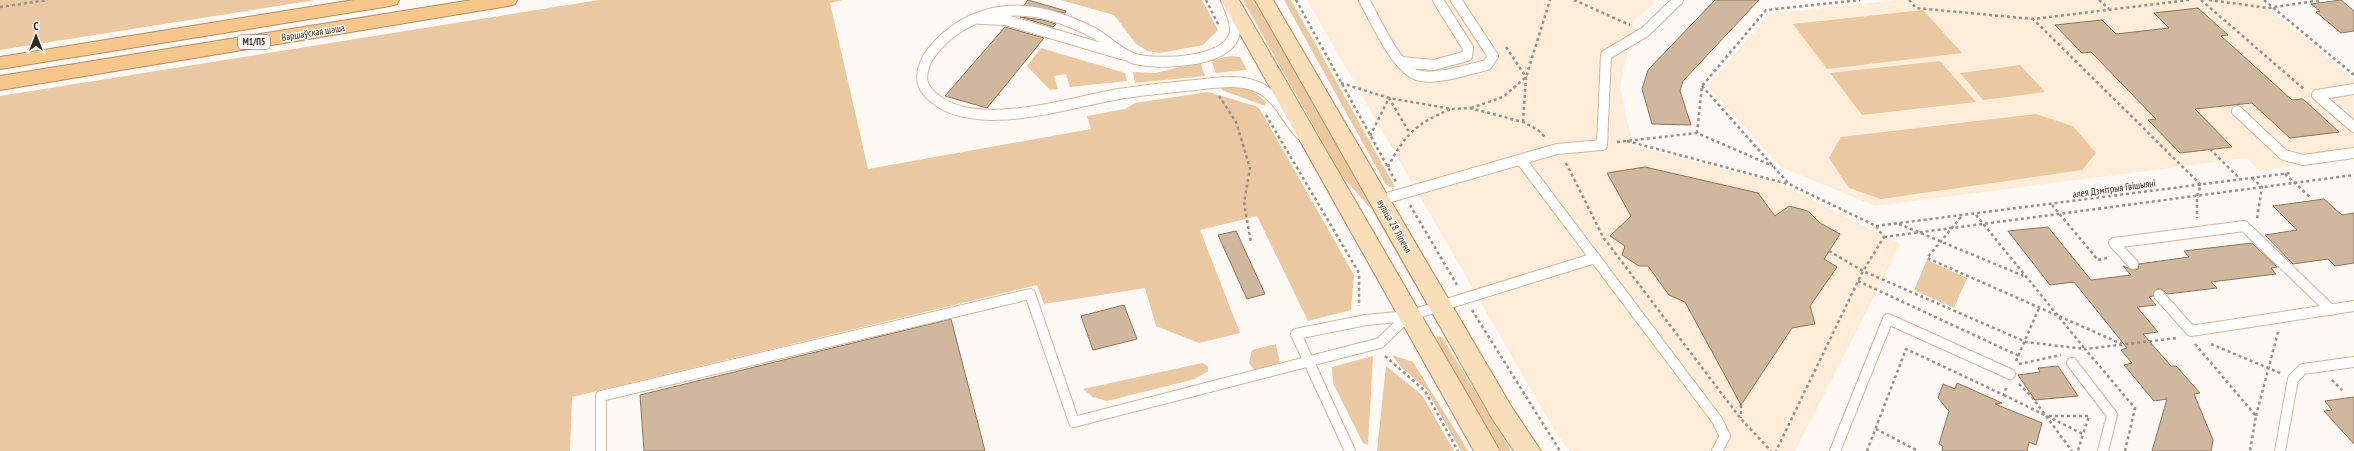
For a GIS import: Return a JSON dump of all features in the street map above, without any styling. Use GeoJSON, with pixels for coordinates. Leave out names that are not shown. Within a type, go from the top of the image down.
{"type":"FeatureCollection","features":[{"type":"Feature","properties":{"kind":"highway","name":"Варшаўская шаша"},"geometry":{"type":"LineString","coordinates":[[0,63],[390,0]]}},
{"type":"Feature","properties":{"kind":"highway","name":"Варшаўская шаша"},"geometry":{"type":"LineString","coordinates":[[0,83],[508,0]]}},
{"type":"Feature","properties":{"kind":"main road"},"geometry":{"type":"LineString","coordinates":[[1230,0],[1408,316],[1487,451]]}},
{"type":"Feature","properties":{"kind":"main road","name":"вуліца 28 Ліпеня"},"geometry":{"type":"LineString","coordinates":[[1264,0],[1502,412],[1528,451]]}},
{"type":"Feature","properties":{"kind":"lane"},"geometry":{"type":"LineString","coordinates":[[965,24],[981,19],[1001,19],[1127,56],[1152,61],[1176,61],[1199,58],[1225,48],[1231,42],[1235,30],[1226,0]]}},
{"type":"Feature","properties":{"kind":"lane"},"geometry":{"type":"LineString","coordinates":[[1364,0],[1401,62],[1410,72],[1417,75],[1429,76],[1486,65],[1493,56],[1456,0]]}},
{"type":"Feature","properties":{"kind":"lane"},"geometry":{"type":"LineString","coordinates":[[1401,62],[1419,67],[1434,66],[1451,63],[1467,56],[1468,48],[1438,0]]}},
{"type":"Feature","properties":{"kind":"lane"},"geometry":{"type":"LineString","coordinates":[[1380,200],[1557,149],[1602,144],[1606,55],[1645,32],[1678,0]]}},
{"type":"Feature","properties":{"kind":"lane"},"geometry":{"type":"LineString","coordinates":[[1127,56],[1092,32],[1022,9],[995,10],[965,24],[948,35],[934,49],[922,67],[921,75],[923,84],[934,99],[957,110],[988,115],[1004,115],[1033,111],[1126,93],[1214,83],[1242,83],[1258,86],[1270,95],[1290,123],[1312,146]]}},
{"type":"Feature","properties":{"kind":"lane"},"geometry":{"type":"LineString","coordinates":[[2318,95],[2354,89]]}},
{"type":"Feature","properties":{"kind":"lane"},"geometry":{"type":"LineString","coordinates":[[2318,95],[2354,127]]}},
{"type":"Feature","properties":{"kind":"lane"},"geometry":{"type":"LineString","coordinates":[[2237,111],[2284,155],[2295,159],[2354,153]]}},
{"type":"Feature","properties":{"kind":"lane"},"geometry":{"type":"LineString","coordinates":[[1521,160],[1717,420],[1725,436],[1717,451]]}},
{"type":"Feature","properties":{"kind":"lane"},"geometry":{"type":"LineString","coordinates":[[2133,264],[2114,243],[2244,226],[2330,310]]}},
{"type":"Feature","properties":{"kind":"lane"},"geometry":{"type":"LineString","coordinates":[[1350,451],[1296,334],[1366,320],[1408,316],[1595,258]]}},
{"type":"Feature","properties":{"kind":"lane"},"geometry":{"type":"LineString","coordinates":[[601,451],[601,396],[1030,294],[1074,422],[1309,363],[1380,343],[1408,316]]}},
{"type":"Feature","properties":{"kind":"lane"},"geometry":{"type":"LineString","coordinates":[[2159,295],[2191,335],[2354,306]]}},
{"type":"Feature","properties":{"kind":"lane"},"geometry":{"type":"LineString","coordinates":[[1835,451],[1888,319],[2010,374]]}},
{"type":"Feature","properties":{"kind":"lane"},"geometry":{"type":"LineString","coordinates":[[2072,358],[2112,415],[2103,451]]}},
{"type":"Feature","properties":{"kind":"lane"},"geometry":{"type":"LineString","coordinates":[[2280,451],[2293,378],[2303,369],[2354,362]]}},
{"type":"Feature","properties":{"kind":"path"},"geometry":{"type":"LineString","coordinates":[[0,7],[48,0]]}},
{"type":"Feature","properties":{"kind":"path"},"geometry":{"type":"LineString","coordinates":[[1206,0],[1222,32]]}},
{"type":"Feature","properties":{"kind":"path"},"geometry":{"type":"LineString","coordinates":[[1296,0],[1403,194],[1465,298],[1560,451]]}},
{"type":"Feature","properties":{"kind":"path"},"geometry":{"type":"LineString","coordinates":[[1341,83],[1389,98],[1452,109],[1470,108],[1503,96],[1526,77],[1550,0]]}},
{"type":"Feature","properties":{"kind":"path"},"geometry":{"type":"LineString","coordinates":[[1574,0],[1645,32]]}},
{"type":"Feature","properties":{"kind":"path"},"geometry":{"type":"LineString","coordinates":[[1697,133],[1702,86],[1766,10],[1860,0]]}},
{"type":"Feature","properties":{"kind":"path"},"geometry":{"type":"LineString","coordinates":[[1909,0],[1916,8],[2033,19],[2189,0]]}},
{"type":"Feature","properties":{"kind":"path"},"geometry":{"type":"LineString","coordinates":[[2099,0],[2109,10]]}},
{"type":"Feature","properties":{"kind":"path"},"geometry":{"type":"LineString","coordinates":[[2201,0],[2307,92],[2318,95]]}},
{"type":"Feature","properties":{"kind":"path"},"geometry":{"type":"LineString","coordinates":[[2209,0],[2273,8],[2322,0]]}},
{"type":"Feature","properties":{"kind":"path"},"geometry":{"type":"LineString","coordinates":[[2264,0],[2354,75]]}},
{"type":"Feature","properties":{"kind":"path"},"geometry":{"type":"LineString","coordinates":[[2033,19],[2201,184],[2197,196],[2197,232]]}},
{"type":"Feature","properties":{"kind":"path"},"geometry":{"type":"LineString","coordinates":[[1702,86],[1775,167],[1788,184]]}},
{"type":"Feature","properties":{"kind":"path"},"geometry":{"type":"LineString","coordinates":[[1215,89],[1236,122],[1250,168],[1244,204],[1251,242]]}},
{"type":"Feature","properties":{"kind":"path"},"geometry":{"type":"LineString","coordinates":[[1389,98],[1409,132]]}},
{"type":"Feature","properties":{"kind":"path"},"geometry":{"type":"LineString","coordinates":[[1370,136],[1389,98]]}},
{"type":"Feature","properties":{"kind":"path"},"geometry":{"type":"LineString","coordinates":[[1262,108],[1359,273],[1359,306]]}},
{"type":"Feature","properties":{"kind":"path"},"geometry":{"type":"LineString","coordinates":[[1470,108],[1523,122],[1538,130],[1557,149],[1603,237],[1741,419],[1771,451]]}},
{"type":"Feature","properties":{"kind":"path"},"geometry":{"type":"LineString","coordinates":[[1388,168],[1399,144],[1409,132],[1430,117],[1452,109]]}},
{"type":"Feature","properties":{"kind":"path"},"geometry":{"type":"LineString","coordinates":[[1602,144],[1625,140],[1697,133],[1775,167]]}},
{"type":"Feature","properties":{"kind":"path"},"geometry":{"type":"LineString","coordinates":[[1625,140],[1788,184],[1876,226],[1884,236],[1863,271],[1776,451]]}},
{"type":"Feature","properties":{"kind":"path"},"geometry":{"type":"LineString","coordinates":[[2210,149],[2240,179]]}},
{"type":"Feature","properties":{"kind":"path","name":"алея Дзмітрыя Гвішыяні"},"geometry":{"type":"LineString","coordinates":[[1876,226],[1961,217],[2292,172]]}},
{"type":"Feature","properties":{"kind":"path"},"geometry":{"type":"LineString","coordinates":[[2285,173],[2310,197]]}},
{"type":"Feature","properties":{"kind":"path","name":"алея Дзмітрыя Гвішыяні"},"geometry":{"type":"LineString","coordinates":[[1884,236],[1984,225],[2354,175]]}},
{"type":"Feature","properties":{"kind":"path"},"geometry":{"type":"LineString","coordinates":[[1976,215],[2135,408],[2125,451]]}},
{"type":"Feature","properties":{"kind":"path"},"geometry":{"type":"LineString","coordinates":[[1961,217],[1927,258],[2123,344]]}},
{"type":"Feature","properties":{"kind":"path"},"geometry":{"type":"LineString","coordinates":[[1899,224],[2027,277]]}},
{"type":"Feature","properties":{"kind":"path"},"geometry":{"type":"LineString","coordinates":[[1829,251],[1863,271],[2026,342],[2085,349],[2183,338]]}},
{"type":"Feature","properties":{"kind":"path"},"geometry":{"type":"LineString","coordinates":[[1858,281],[2018,356]]}},
{"type":"Feature","properties":{"kind":"path"},"geometry":{"type":"LineString","coordinates":[[2039,308],[2026,342],[2015,365],[2064,354]]}},
{"type":"Feature","properties":{"kind":"path"},"geometry":{"type":"LineString","coordinates":[[2250,451],[2256,416],[2279,327]]}},
{"type":"Feature","properties":{"kind":"path"},"geometry":{"type":"LineString","coordinates":[[2191,335],[2293,378]]}},
{"type":"Feature","properties":{"kind":"path"},"geometry":{"type":"LineString","coordinates":[[2191,335],[2256,416]]}},
{"type":"Feature","properties":{"kind":"path"},"geometry":{"type":"LineString","coordinates":[[1867,451],[1906,349],[2082,434]]}},
{"type":"Feature","properties":{"kind":"path"},"geometry":{"type":"LineString","coordinates":[[2072,358],[2085,349]]}},
{"type":"Feature","properties":{"kind":"path"},"geometry":{"type":"LineString","coordinates":[[1383,355],[1425,391],[1458,451]]}},
{"type":"Feature","properties":{"kind":"path"},"geometry":{"type":"LineString","coordinates":[[2004,396],[2010,374]]}},
{"type":"Feature","properties":{"kind":"path"},"geometry":{"type":"LineString","coordinates":[[2010,374],[2047,416],[2072,451]]}},
{"type":"Feature","properties":{"kind":"path"},"geometry":{"type":"LineString","coordinates":[[2326,381],[2340,379]]}},
{"type":"Feature","properties":{"kind":"path"},"geometry":{"type":"LineString","coordinates":[[2332,380],[2342,390]]}},
{"type":"Feature","properties":{"kind":"path"},"geometry":{"type":"LineString","coordinates":[[1741,405],[1741,419]]}},
{"type":"Feature","properties":{"kind":"path"},"geometry":{"type":"LineString","coordinates":[[2047,416],[2089,416],[2082,434],[2078,451]]}},
{"type":"Feature","properties":{"kind":"path"},"geometry":{"type":"LineString","coordinates":[[1876,429],[1918,451]]}},
{"type":"Feature","properties":{"kind":"shaded area"},"geometry":{"type":"Polygon","coordinates":[[[0,0],[316,0],[0,50],[0,0]]]}},
{"type":"Feature","properties":{"kind":"shaded area"},"geometry":{"type":"Polygon","coordinates":[[[599,0],[842,0],[830,3],[868,169],[1091,129],[1087,116],[1125,109],[1135,103],[1208,92],[1255,106],[1259,108],[1354,275],[1351,310],[1308,321],[1257,216],[1200,230],[1240,333],[1199,343],[1156,326],[1145,288],[1044,304],[1037,285],[572,397],[570,451],[0,451],[0,96],[599,0]]]}},
{"type":"Feature","properties":{"kind":"shaded area"},"geometry":{"type":"Polygon","coordinates":[[[1061,0],[1202,0],[1218,30],[1203,45],[1160,53],[1148,51],[1136,44],[1114,15],[1061,0]]]}},
{"type":"Feature","properties":{"kind":"shaded area"},"geometry":{"type":"Polygon","coordinates":[[[1243,0],[1254,0],[1351,169],[1378,206],[1418,284],[1414,284],[1372,210],[1341,175],[1243,0]]]}},
{"type":"Feature","properties":{"kind":"shaded area"},"geometry":{"type":"Polygon","coordinates":[[[1284,0],[1291,0],[1395,187],[1389,187],[1385,183],[1284,0]]]}},
{"type":"Feature","properties":{"kind":"shaded area"},"geometry":{"type":"Polygon","coordinates":[[[1307,0],[1653,0],[1655,3],[1634,20],[1620,87],[1633,146],[1781,184],[1901,244],[1795,451],[1569,451],[1553,428],[1307,0]]]}},
{"type":"Feature","properties":{"kind":"shaded area"},"geometry":{"type":"Polygon","coordinates":[[[1897,0],[2258,0],[2354,79],[2354,157],[2259,171],[2247,158],[1875,206],[1781,167],[1708,86],[1769,14],[1897,0]]]}},
{"type":"Feature","properties":{"kind":"shaded area"},"geometry":{"type":"Polygon","coordinates":[[[1923,10],[1962,53],[1827,69],[1793,24],[1923,10]]]}},
{"type":"Feature","properties":{"kind":"shaded area"},"geometry":{"type":"Polygon","coordinates":[[[1041,48],[1125,73],[1127,81],[1070,87],[1066,74],[1054,76],[1058,89],[1050,90],[1027,66],[1041,48]]]}},
{"type":"Feature","properties":{"kind":"shaded area"},"geometry":{"type":"Polygon","coordinates":[[[1231,56],[1240,57],[1247,70],[1216,73],[1211,60],[1231,56]]]}},
{"type":"Feature","properties":{"kind":"shaded area"},"geometry":{"type":"Polygon","coordinates":[[[1940,61],[1976,102],[1862,115],[1830,73],[1940,61]]]}},
{"type":"Feature","properties":{"kind":"shaded area"},"geometry":{"type":"Polygon","coordinates":[[[1200,62],[1205,76],[1135,83],[1133,72],[1156,73],[1200,62]]]}},
{"type":"Feature","properties":{"kind":"shaded area"},"geometry":{"type":"Polygon","coordinates":[[[2020,65],[2045,92],[1983,100],[1960,73],[2020,65]]]}},
{"type":"Feature","properties":{"kind":"shaded area"},"geometry":{"type":"Polygon","coordinates":[[[1235,85],[1253,91],[1266,102],[1265,106],[1222,90],[1220,86],[1235,85]]]}},
{"type":"Feature","properties":{"kind":"shaded area"},"geometry":{"type":"Polygon","coordinates":[[[2036,114],[2073,126],[2096,153],[2082,170],[1881,199],[1849,188],[1829,158],[1841,137],[2036,114]]]}},
{"type":"Feature","properties":{"kind":"shaded area"},"geometry":{"type":"Polygon","coordinates":[[[1927,260],[1967,278],[1954,308],[1914,290],[1927,260]]]}},
{"type":"Feature","properties":{"kind":"shaded area"},"geometry":{"type":"Polygon","coordinates":[[[1438,336],[1442,337],[1511,451],[1502,451],[1481,420],[1435,340],[1438,336]]]}},
{"type":"Feature","properties":{"kind":"shaded area"},"geometry":{"type":"Polygon","coordinates":[[[1276,344],[1280,365],[1255,371],[1249,363],[1252,350],[1276,344]]]}},
{"type":"Feature","properties":{"kind":"shaded area"},"geometry":{"type":"Polygon","coordinates":[[[1392,355],[1413,362],[1468,451],[1461,451],[1426,389],[1402,368],[1392,355]]]}},
{"type":"Feature","properties":{"kind":"shaded area"},"geometry":{"type":"Polygon","coordinates":[[[1373,356],[1368,445],[1363,443],[1333,383],[1332,367],[1373,356]]]}},
{"type":"Feature","properties":{"kind":"shaded area"},"geometry":{"type":"Polygon","coordinates":[[[1202,363],[1208,366],[1208,371],[1195,379],[1107,401],[1093,397],[1083,389],[1202,363]]]}},
{"type":"Feature","properties":{"kind":"shaded area"},"geometry":{"type":"Polygon","coordinates":[[[1386,366],[1422,395],[1454,451],[1377,451],[1386,366]]]}},
{"type":"Feature","properties":{"kind":"building"},"geometry":{"type":"Polygon","coordinates":[[[1028,0],[1066,11],[1065,13],[1024,5],[1028,0]]]}},
{"type":"Feature","properties":{"kind":"building"},"geometry":{"type":"Polygon","coordinates":[[[1715,0],[1759,0],[1683,81],[1680,91],[1691,125],[1652,124],[1642,89],[1648,70],[1715,0]]]}},
{"type":"Feature","properties":{"kind":"building"},"geometry":{"type":"Polygon","coordinates":[[[2341,0],[2354,11],[2354,31],[2341,33],[2316,12],[2320,11],[2311,4],[2341,0]]]}},
{"type":"Feature","properties":{"kind":"building"},"geometry":{"type":"Polygon","coordinates":[[[2198,8],[2228,35],[2221,36],[2292,100],[2303,99],[2339,132],[2290,138],[2252,103],[2195,109],[2232,147],[2180,153],[2148,120],[2156,119],[2091,52],[2082,53],[2055,25],[2102,20],[2116,34],[2169,28],[2154,13],[2198,8]]]}},
{"type":"Feature","properties":{"kind":"building"},"geometry":{"type":"Polygon","coordinates":[[[1020,17],[1043,20],[1056,24],[1053,27],[1020,17]]]}},
{"type":"Feature","properties":{"kind":"building"},"geometry":{"type":"Polygon","coordinates":[[[1005,27],[1044,38],[987,108],[945,96],[1005,27]]]}},
{"type":"Feature","properties":{"kind":"building"},"geometry":{"type":"Polygon","coordinates":[[[1645,167],[1758,193],[1775,216],[1789,206],[1808,211],[1820,223],[1840,234],[1824,259],[1837,267],[1810,306],[1815,324],[1792,328],[1741,405],[1685,302],[1669,295],[1648,266],[1639,266],[1622,255],[1625,246],[1610,236],[1631,216],[1607,173],[1645,167]]]}},
{"type":"Feature","properties":{"kind":"building"},"geometry":{"type":"Polygon","coordinates":[[[2324,199],[2342,215],[2354,213],[2354,263],[2335,266],[2328,259],[2293,264],[2265,235],[2297,230],[2273,206],[2324,199]]]}},
{"type":"Feature","properties":{"kind":"building"},"geometry":{"type":"Polygon","coordinates":[[[2048,227],[2091,280],[2131,275],[2123,266],[2134,270],[2138,269],[2139,264],[2189,257],[2184,251],[2252,243],[2277,267],[2271,268],[2276,274],[2211,282],[2217,288],[2167,294],[2161,289],[2157,289],[2153,296],[2149,297],[2156,305],[2137,307],[2158,332],[2143,334],[2171,366],[2176,366],[2200,393],[2194,394],[2213,440],[2211,451],[2152,451],[2167,399],[2154,401],[2124,365],[2132,363],[2121,350],[2127,348],[2074,282],[2050,285],[2008,231],[2048,227]]]}},
{"type":"Feature","properties":{"kind":"building"},"geometry":{"type":"Polygon","coordinates":[[[1236,231],[1265,294],[1247,299],[1218,235],[1236,231]]]}},
{"type":"Feature","properties":{"kind":"building"},"geometry":{"type":"Polygon","coordinates":[[[1124,305],[1137,339],[1093,350],[1081,316],[1124,305]]]}},
{"type":"Feature","properties":{"kind":"building"},"geometry":{"type":"Polygon","coordinates":[[[951,319],[985,451],[644,451],[640,395],[951,319]]]}},
{"type":"Feature","properties":{"kind":"building"},"geometry":{"type":"Polygon","coordinates":[[[2058,366],[2078,396],[2035,400],[2018,375],[2040,372],[2038,368],[2058,366]]]}},
{"type":"Feature","properties":{"kind":"building"},"geometry":{"type":"Polygon","coordinates":[[[1957,383],[2002,403],[1995,404],[2042,423],[2036,445],[2029,442],[2027,451],[1942,451],[1943,446],[1939,444],[1949,411],[1938,398],[1943,384],[1955,389],[1957,383]]]}},
{"type":"Feature","properties":{"kind":"building"},"geometry":{"type":"Polygon","coordinates":[[[2354,397],[2354,444],[2324,411],[2332,410],[2325,401],[2354,397]]]}}]}
